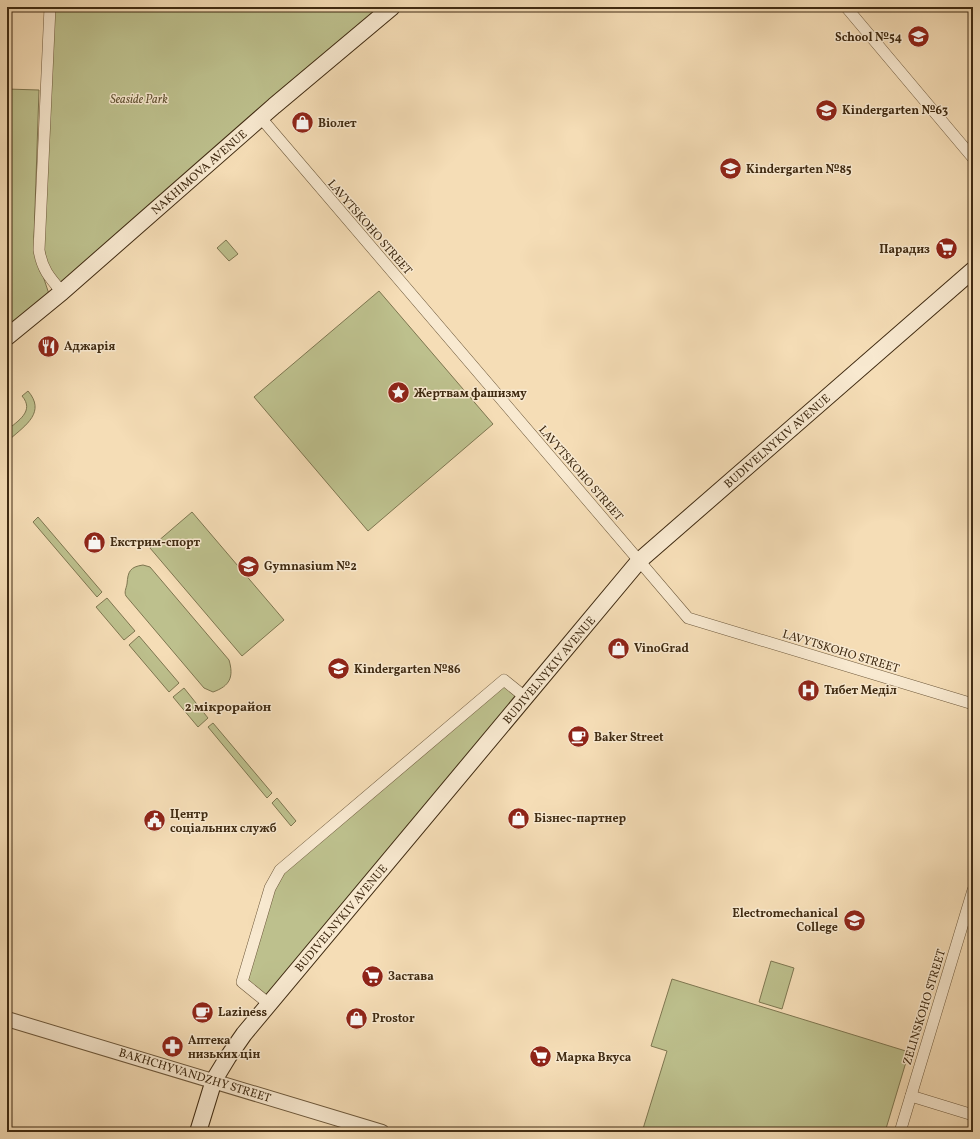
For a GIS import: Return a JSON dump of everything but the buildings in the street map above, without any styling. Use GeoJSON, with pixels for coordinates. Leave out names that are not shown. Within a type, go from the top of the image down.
{"type":"FeatureCollection","features":[{"type":"Feature","properties":{"kind":"main road","name":"NAKHIMOVA AVENUE"},"geometry":{"type":"LineString","coordinates":[[7,337],[62,292],[260,118],[392,7]]}},
{"type":"Feature","properties":{"kind":"main road","name":"BUDIVELNYKIV AVENUE"},"geometry":{"type":"LineString","coordinates":[[198,1132],[214,1080],[235,1045],[639,561],[973,270]]}},
{"type":"Feature","properties":{"kind":"street"},"geometry":{"type":"LineString","coordinates":[[50,7],[39,250],[46,272],[62,292]]}},
{"type":"Feature","properties":{"kind":"street"},"geometry":{"type":"LineString","coordinates":[[846,7],[973,158]]}},
{"type":"Feature","properties":{"kind":"street","name":"LAVYTSKOHO STREET"},"geometry":{"type":"LineString","coordinates":[[260,118],[688,618],[973,704]]}},
{"type":"Feature","properties":{"kind":"street"},"geometry":{"type":"LineString","coordinates":[[269,1004],[242,982],[270,888],[280,870],[504,680],[525,698]]}},
{"type":"Feature","properties":{"kind":"street","name":"ZELINSKOHO STREET"},"geometry":{"type":"LineString","coordinates":[[900,1132],[970,912],[973,890]]}},
{"type":"Feature","properties":{"kind":"street","name":"BAKHCHYVANDZHY STREET"},"geometry":{"type":"LineString","coordinates":[[7,1019],[214,1080],[382,1132]]}},
{"type":"Feature","properties":{"kind":"street"},"geometry":{"type":"LineString","coordinates":[[911,1096],[973,1115]]}},
{"type":"Feature","properties":{"kind":"green space","name":"Seaside Park"},"geometry":{"type":"Polygon","coordinates":[[[50,7],[386,7],[56,289],[45,256],[43,236],[50,7]]]}},
{"type":"Feature","properties":{"kind":"green space"},"geometry":{"type":"Polygon","coordinates":[[[7,89],[39,90],[34,237],[37,258],[49,294],[7,331],[7,89]]]}},
{"type":"Feature","properties":{"kind":"green space"},"geometry":{"type":"Polygon","coordinates":[[[226,240],[238,254],[229,261],[217,248],[226,240]]]}},
{"type":"Feature","properties":{"kind":"green space"},"geometry":{"type":"Polygon","coordinates":[[[379,291],[493,424],[368,531],[254,397],[379,291]]]}},
{"type":"Feature","properties":{"kind":"green space"},"geometry":{"type":"Polygon","coordinates":[[[28,391],[35,405],[32,418],[10,439],[7,435],[7,430],[24,415],[27,406],[26,401],[22,396],[28,391]]]}},
{"type":"Feature","properties":{"kind":"green space"},"geometry":{"type":"Polygon","coordinates":[[[192,512],[284,620],[242,656],[150,548],[192,512]]]}},
{"type":"Feature","properties":{"kind":"green space"},"geometry":{"type":"Polygon","coordinates":[[[38,517],[102,592],[97,597],[33,522],[38,517]]]}},
{"type":"Feature","properties":{"kind":"green space"},"geometry":{"type":"Polygon","coordinates":[[[143,565],[150,567],[229,660],[231,676],[227,684],[219,690],[213,692],[204,688],[126,596],[125,592],[130,570],[143,565]]]}},
{"type":"Feature","properties":{"kind":"green space"},"geometry":{"type":"Polygon","coordinates":[[[107,598],[135,631],[124,640],[96,607],[107,598]]]}},
{"type":"Feature","properties":{"kind":"green space"},"geometry":{"type":"Polygon","coordinates":[[[139,636],[179,683],[169,692],[129,645],[139,636]]]}},
{"type":"Feature","properties":{"kind":"green space"},"geometry":{"type":"Polygon","coordinates":[[[504,686],[519,697],[268,997],[248,980],[273,890],[283,873],[504,686]]]}},
{"type":"Feature","properties":{"kind":"green space"},"geometry":{"type":"Polygon","coordinates":[[[184,688],[208,718],[198,727],[173,697],[184,688]]]}},
{"type":"Feature","properties":{"kind":"green space"},"geometry":{"type":"Polygon","coordinates":[[[213,723],[272,793],[267,798],[208,727],[213,723]]]}},
{"type":"Feature","properties":{"kind":"green space"},"geometry":{"type":"Polygon","coordinates":[[[277,798],[296,821],[291,826],[272,803],[277,798]]]}},
{"type":"Feature","properties":{"kind":"green space"},"geometry":{"type":"Polygon","coordinates":[[[771,961],[794,968],[782,1009],[759,1002],[771,961]]]}},
{"type":"Feature","properties":{"kind":"green space"},"geometry":{"type":"Polygon","coordinates":[[[672,979],[909,1052],[885,1132],[642,1132],[667,1051],[651,1046],[672,979]]]}},
{"type":"Feature","properties":{"kind":"place","name":"School №54"},"geometry":{"type":"Point","coordinates":[918,37]}},
{"type":"Feature","properties":{"kind":"place","name":"Kindergarten №63"},"geometry":{"type":"Point","coordinates":[827,110]}},
{"type":"Feature","properties":{"kind":"place","name":"Віолет"},"geometry":{"type":"Point","coordinates":[302,123]}},
{"type":"Feature","properties":{"kind":"place","name":"Kindergarten №85"},"geometry":{"type":"Point","coordinates":[730,169]}},
{"type":"Feature","properties":{"kind":"place","name":"Парадиз"},"geometry":{"type":"Point","coordinates":[946,249]}},
{"type":"Feature","properties":{"kind":"place","name":"Аджарія"},"geometry":{"type":"Point","coordinates":[48,346]}},
{"type":"Feature","properties":{"kind":"place","name":"Жертвам фашизму"},"geometry":{"type":"Point","coordinates":[398,393]}},
{"type":"Feature","properties":{"kind":"place","name":"Екстрим-спорт"},"geometry":{"type":"Point","coordinates":[94,542]}},
{"type":"Feature","properties":{"kind":"place","name":"Gymnasium №2"},"geometry":{"type":"Point","coordinates":[248,566]}},
{"type":"Feature","properties":{"kind":"place","name":"VinoGrad"},"geometry":{"type":"Point","coordinates":[619,648]}},
{"type":"Feature","properties":{"kind":"place","name":"Kindergarten №86"},"geometry":{"type":"Point","coordinates":[338,669]}},
{"type":"Feature","properties":{"kind":"place","name":"Тибет Меділ"},"geometry":{"type":"Point","coordinates":[809,690]}},
{"type":"Feature","properties":{"kind":"place","name":"Baker Street"},"geometry":{"type":"Point","coordinates":[579,737]}},
{"type":"Feature","properties":{"kind":"place","name":"Бізнес-партнер"},"geometry":{"type":"Point","coordinates":[518,818]}},
{"type":"Feature","properties":{"kind":"place","name":"Центр соціальних служб"},"geometry":{"type":"Point","coordinates":[155,821]}},
{"type":"Feature","properties":{"kind":"place","name":"Electromechanical College"},"geometry":{"type":"Point","coordinates":[854,920]}},
{"type":"Feature","properties":{"kind":"place","name":"Застава"},"geometry":{"type":"Point","coordinates":[372,976]}},
{"type":"Feature","properties":{"kind":"place","name":"Laziness"},"geometry":{"type":"Point","coordinates":[202,1012]}},
{"type":"Feature","properties":{"kind":"place","name":"Prostor"},"geometry":{"type":"Point","coordinates":[357,1018]}},
{"type":"Feature","properties":{"kind":"place","name":"Аптека низьких цін"},"geometry":{"type":"Point","coordinates":[172,1047]}},
{"type":"Feature","properties":{"kind":"place","name":"Марка Вкуса"},"geometry":{"type":"Point","coordinates":[540,1057]}},
{"type":"Feature","properties":{"kind":"district","name":"2 мікрорайон"},"geometry":{"type":"Point","coordinates":[228,706]}}]}
